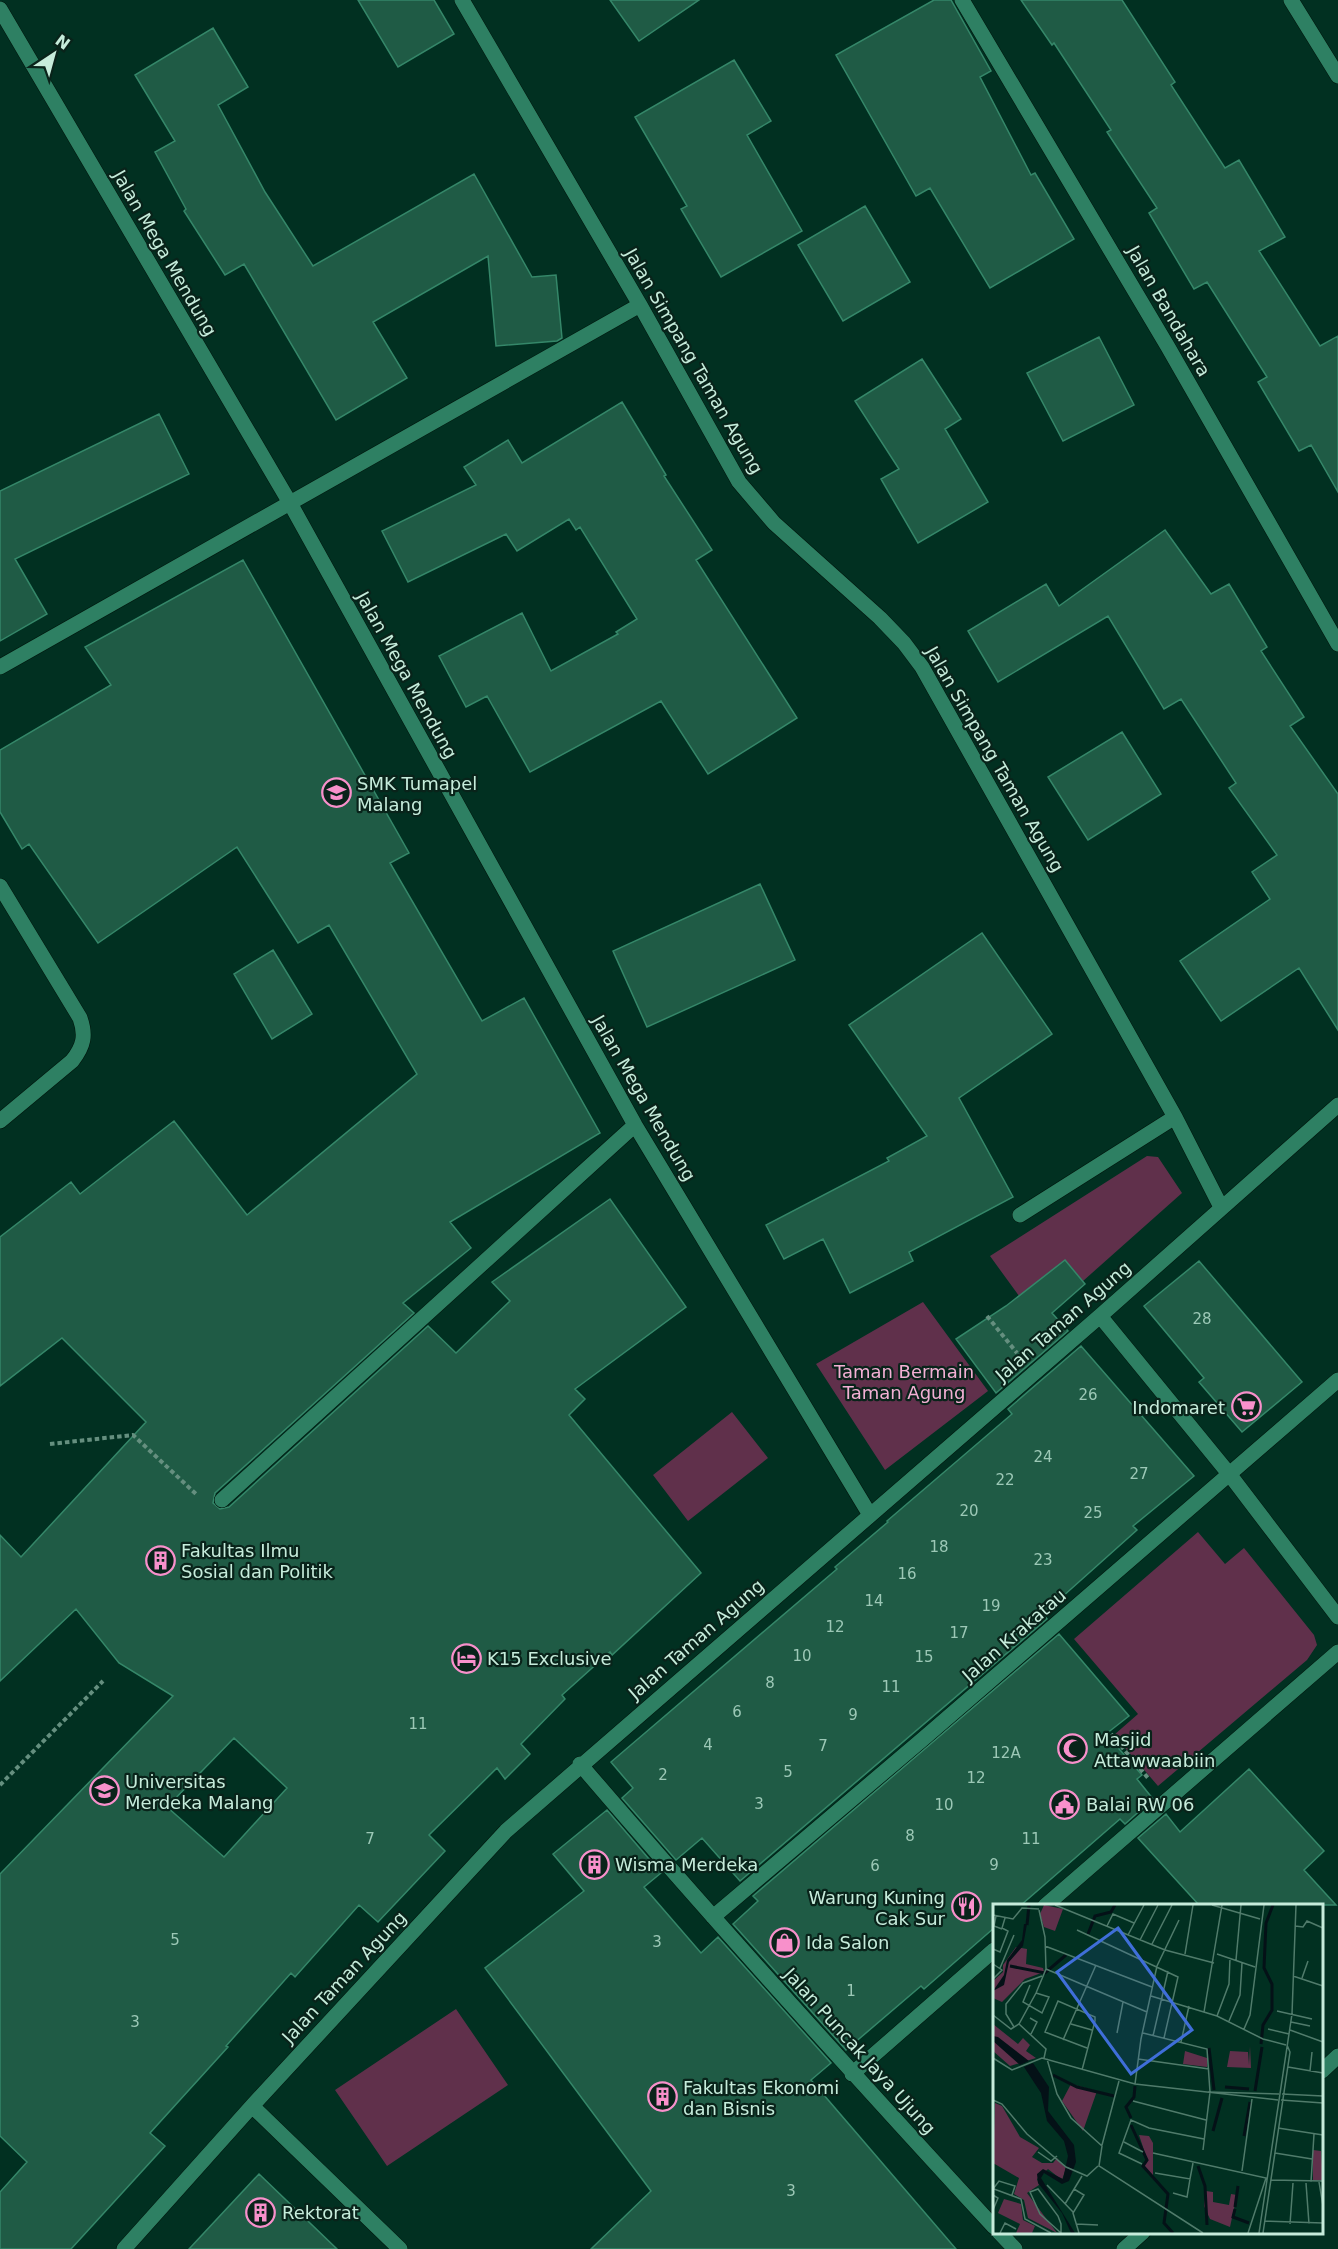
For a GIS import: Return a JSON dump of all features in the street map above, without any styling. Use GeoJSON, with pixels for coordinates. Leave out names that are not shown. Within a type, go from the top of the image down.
{"type":"FeatureCollection","features":[{"type":"Feature","properties":{"kind":"street","name":"Jalan Simpang Taman Agung"},"geometry":{"type":"LineString","coordinates":[[462,0],[640,305],[739,482],[774,523],[880,618],[904,643],[922,667],[1175,1117],[1221,1207]]}},
{"type":"Feature","properties":{"kind":"street","name":"Jalan Bandahara"},"geometry":{"type":"LineString","coordinates":[[962,0],[1168,347],[1338,645]]}},
{"type":"Feature","properties":{"kind":"street"},"geometry":{"type":"LineString","coordinates":[[1291,0],[1338,76]]}},
{"type":"Feature","properties":{"kind":"street","name":"Jalan Mega Mendung"},"geometry":{"type":"LineString","coordinates":[[0,9],[290,503],[635,1125],[870,1515]]}},
{"type":"Feature","properties":{"kind":"street"},"geometry":{"type":"LineString","coordinates":[[0,667],[640,305]]}},
{"type":"Feature","properties":{"kind":"street"},"geometry":{"type":"LineString","coordinates":[[0,886],[80,1018],[84,1029],[84,1042],[72,1061],[0,1121]]}},
{"type":"Feature","properties":{"kind":"street","name":"Jalan Taman Agung"},"geometry":{"type":"LineString","coordinates":[[124,2249],[252,2106],[506,1831],[580,1764],[1034,1374],[1338,1106]]}},
{"type":"Feature","properties":{"kind":"street"},"geometry":{"type":"LineString","coordinates":[[1020,1215],[1175,1117]]}},
{"type":"Feature","properties":{"kind":"street"},"geometry":{"type":"LineString","coordinates":[[222,1500],[635,1125]]}},
{"type":"Feature","properties":{"kind":"street"},"geometry":{"type":"LineString","coordinates":[[1100,1316],[1230,1475],[1338,1617]]}},
{"type":"Feature","properties":{"kind":"street","name":"Jalan Krakatau"},"geometry":{"type":"LineString","coordinates":[[713,1917],[1338,1380]]}},
{"type":"Feature","properties":{"kind":"street"},"geometry":{"type":"LineString","coordinates":[[1046,1904],[1338,1652]]}},
{"type":"Feature","properties":{"kind":"street","name":"Jalan Puncak Jaya Ujung"},"geometry":{"type":"LineString","coordinates":[[580,1764],[852,2074],[993,2226]]}},
{"type":"Feature","properties":{"kind":"street"},"geometry":{"type":"LineString","coordinates":[[852,2074],[993,1951]]}},
{"type":"Feature","properties":{"kind":"street"},"geometry":{"type":"LineString","coordinates":[[1323,2070],[1338,2056]]}},
{"type":"Feature","properties":{"kind":"street"},"geometry":{"type":"LineString","coordinates":[[252,2106],[400,2249]]}},
{"type":"Feature","properties":{"kind":"street"},"geometry":{"type":"LineString","coordinates":[[1001,2234],[1015,2249]]}},
{"type":"Feature","properties":{"kind":"street"},"geometry":{"type":"LineString","coordinates":[[1124,2249],[1141,2234]]}},
{"type":"Feature","properties":{"kind":"path"},"geometry":{"type":"LineString","coordinates":[[987,1316],[1034,1374]]}},
{"type":"Feature","properties":{"kind":"path"},"geometry":{"type":"LineString","coordinates":[[50,1444],[133,1435],[209,1506],[216,1506],[222,1500]]}},
{"type":"Feature","properties":{"kind":"path"},"geometry":{"type":"LineString","coordinates":[[0,1785],[103,1681]]}},
{"type":"Feature","properties":{"kind":"path"},"geometry":{"type":"LineString","coordinates":[[1111,1734],[1166,1799]]}},
{"type":"Feature","properties":{"kind":"green space"},"geometry":{"type":"Polygon","coordinates":[[[1147,1156],[1158,1157],[1182,1193],[1083,1281],[1065,1260],[1019,1296],[990,1256],[1147,1156]]]}},
{"type":"Feature","properties":{"kind":"green space","name":"Taman Bermain Taman Agung"},"geometry":{"type":"Polygon","coordinates":[[[923,1302],[988,1391],[885,1470],[816,1364],[923,1302]]]}},
{"type":"Feature","properties":{"kind":"green space"},"geometry":{"type":"Polygon","coordinates":[[[732,1412],[768,1458],[688,1521],[653,1475],[732,1412]]]}},
{"type":"Feature","properties":{"kind":"green space"},"geometry":{"type":"Polygon","coordinates":[[[1198,1532],[1225,1564],[1244,1548],[1314,1635],[1317,1645],[1307,1660],[1158,1786],[1114,1735],[1138,1714],[1074,1639],[1198,1532]]]}},
{"type":"Feature","properties":{"kind":"green space"},"geometry":{"type":"Polygon","coordinates":[[[456,2009],[508,2085],[387,2166],[335,2090],[456,2009]]]}},
{"type":"Feature","properties":{"kind":"building"},"geometry":{"type":"Polygon","coordinates":[[[358,0],[434,0],[454,34],[398,67],[358,0]]]}},
{"type":"Feature","properties":{"kind":"building"},"geometry":{"type":"Polygon","coordinates":[[[610,0],[699,0],[639,41],[610,0]]]}},
{"type":"Feature","properties":{"kind":"building"},"geometry":{"type":"Polygon","coordinates":[[[934,0],[951,0],[991,71],[980,77],[1031,175],[1035,173],[1074,239],[990,288],[930,188],[916,196],[836,55],[934,0]]]}},
{"type":"Feature","properties":{"kind":"building"},"geometry":{"type":"Polygon","coordinates":[[[1021,0],[1122,0],[1175,82],[1171,85],[1225,168],[1239,160],[1285,237],[1259,251],[1320,346],[1338,336],[1338,492],[1311,445],[1299,451],[1258,382],[1267,377],[1207,282],[1194,289],[1149,213],[1157,208],[1107,132],[1111,130],[1054,43],[1052,45],[1021,0]]]}},
{"type":"Feature","properties":{"kind":"building"},"geometry":{"type":"Polygon","coordinates":[[[213,28],[248,87],[218,105],[265,192],[313,266],[474,174],[532,277],[556,275],[562,338],[557,341],[496,346],[488,256],[373,322],[407,378],[336,420],[244,264],[225,275],[184,211],[186,209],[155,152],[175,141],[135,75],[213,28]]]}},
{"type":"Feature","properties":{"kind":"building"},"geometry":{"type":"Polygon","coordinates":[[[734,60],[771,121],[747,135],[802,231],[721,277],[681,209],[687,206],[635,117],[734,60]]]}},
{"type":"Feature","properties":{"kind":"building"},"geometry":{"type":"Polygon","coordinates":[[[865,206],[910,282],[843,321],[798,245],[865,206]]]}},
{"type":"Feature","properties":{"kind":"building"},"geometry":{"type":"Polygon","coordinates":[[[1099,337],[1134,405],[1063,441],[1027,373],[1099,337]]]}},
{"type":"Feature","properties":{"kind":"building"},"geometry":{"type":"Polygon","coordinates":[[[922,359],[961,419],[945,429],[988,502],[918,543],[881,479],[899,469],[855,401],[922,359]]]}},
{"type":"Feature","properties":{"kind":"building"},"geometry":{"type":"Polygon","coordinates":[[[622,402],[666,475],[664,476],[712,550],[696,560],[797,718],[708,774],[661,701],[530,772],[487,696],[466,707],[439,656],[522,613],[551,671],[618,634],[616,632],[637,619],[580,527],[576,530],[569,519],[517,551],[506,534],[408,582],[382,531],[476,485],[464,467],[508,440],[522,463],[622,402]]]}},
{"type":"Feature","properties":{"kind":"building"},"geometry":{"type":"Polygon","coordinates":[[[159,414],[189,474],[15,559],[47,614],[0,641],[0,491],[159,414]]]}},
{"type":"Feature","properties":{"kind":"building"},"geometry":{"type":"Polygon","coordinates":[[[1165,530],[1211,594],[1229,584],[1267,647],[1261,651],[1304,717],[1290,726],[1338,794],[1338,1030],[1299,968],[1221,1021],[1180,961],[1270,899],[1252,872],[1277,855],[1229,788],[1236,783],[1181,699],[1164,709],[1108,616],[998,682],[968,631],[1046,584],[1059,606],[1165,530]]]}},
{"type":"Feature","properties":{"kind":"building"},"geometry":{"type":"Polygon","coordinates":[[[243,560],[409,853],[390,863],[482,1021],[524,998],[600,1133],[450,1222],[471,1248],[403,1303],[414,1313],[215,1493],[213,1503],[220,1509],[229,1507],[428,1326],[456,1353],[510,1301],[492,1282],[610,1199],[686,1307],[575,1389],[585,1399],[569,1415],[701,1573],[612,1655],[610,1652],[562,1695],[565,1699],[521,1744],[530,1754],[505,1779],[497,1768],[429,1835],[445,1851],[378,1922],[359,1905],[295,1977],[291,1973],[150,2133],[165,2146],[71,2249],[0,2249],[0,2192],[27,2162],[0,2136],[0,1874],[173,1696],[119,1663],[76,1609],[0,1681],[0,1535],[21,1557],[146,1422],[62,1338],[0,1386],[0,1237],[71,1182],[80,1194],[174,1121],[247,1215],[417,1074],[329,925],[298,943],[237,847],[98,943],[29,844],[22,849],[0,812],[0,750],[111,685],[85,647],[243,560]],[[234,1738],[167,1807],[224,1857],[287,1788],[234,1738]]]}},
{"type":"Feature","properties":{"kind":"building"},"geometry":{"type":"Polygon","coordinates":[[[1122,732],[1161,794],[1088,840],[1048,777],[1122,732]]]}},
{"type":"Feature","properties":{"kind":"building"},"geometry":{"type":"Polygon","coordinates":[[[760,884],[795,960],[647,1027],[613,951],[760,884]]]}},
{"type":"Feature","properties":{"kind":"building"},"geometry":{"type":"Polygon","coordinates":[[[982,933],[1052,1034],[959,1098],[1013,1197],[909,1252],[913,1261],[850,1293],[823,1239],[784,1259],[766,1225],[889,1161],[887,1158],[927,1136],[849,1025],[982,933]]]}},
{"type":"Feature","properties":{"kind":"building"},"geometry":{"type":"Polygon","coordinates":[[[273,950],[312,1014],[272,1039],[234,974],[273,950]]]}},
{"type":"Feature","properties":{"kind":"building"},"geometry":{"type":"Polygon","coordinates":[[[1065,1260],[1085,1284],[1052,1313],[1068,1331],[996,1393],[956,1339],[1006,1306],[1065,1260]]]}},
{"type":"Feature","properties":{"kind":"building"},"geometry":{"type":"Polygon","coordinates":[[[1199,1261],[1302,1382],[1242,1432],[1199,1382],[1204,1378],[1144,1306],[1199,1261]]]}},
{"type":"Feature","properties":{"kind":"building"},"geometry":{"type":"Polygon","coordinates":[[[1081,1346],[1194,1476],[1133,1526],[1137,1530],[1043,1614],[1047,1619],[740,1881],[702,1838],[676,1860],[622,1798],[633,1788],[611,1762],[837,1569],[835,1567],[1012,1414],[1008,1409],[1081,1346]]]}},
{"type":"Feature","properties":{"kind":"building"},"geometry":{"type":"Polygon","coordinates":[[[1059,1634],[1129,1716],[1106,1734],[1142,1775],[1137,1779],[1153,1799],[1125,1824],[1120,1819],[1022,1904],[993,1904],[993,1929],[924,1989],[921,1986],[846,2050],[733,1924],[758,1901],[753,1896],[1059,1634]]]}},
{"type":"Feature","properties":{"kind":"building"},"geometry":{"type":"Polygon","coordinates":[[[1249,1769],[1324,1851],[1304,1870],[1336,1905],[1198,1904],[1138,1838],[1166,1814],[1180,1832],[1249,1769]]]}},
{"type":"Feature","properties":{"kind":"building"},"geometry":{"type":"Polygon","coordinates":[[[607,1810],[661,1873],[644,1887],[701,1953],[718,1937],[831,2063],[811,2080],[956,2249],[591,2249],[651,2191],[485,1968],[584,1891],[553,1854],[607,1810]]]}},
{"type":"Feature","properties":{"kind":"building","name":"Rektorat"},"geometry":{"type":"Polygon","coordinates":[[[259,2174],[337,2249],[189,2249],[259,2174]]]}},
{"type":"Feature","properties":{"kind":"place","name":"SMK Tumapel Malang"},"geometry":{"type":"Point","coordinates":[336,793]}},
{"type":"Feature","properties":{"kind":"place","name":"Indomaret"},"geometry":{"type":"Point","coordinates":[1246,1407]}},
{"type":"Feature","properties":{"kind":"place","name":"Fakultas Ilmu Sosial dan Politik"},"geometry":{"type":"Point","coordinates":[160,1560]}},
{"type":"Feature","properties":{"kind":"place","name":"K15 Exclusive"},"geometry":{"type":"Point","coordinates":[466,1658]}},
{"type":"Feature","properties":{"kind":"place","name":"Masjid Attawwaabiin"},"geometry":{"type":"Point","coordinates":[1073,1749]}},
{"type":"Feature","properties":{"kind":"place","name":"Universitas Merdeka Malang"},"geometry":{"type":"Point","coordinates":[104,1791]}},
{"type":"Feature","properties":{"kind":"place","name":"Balai RW 06"},"geometry":{"type":"Point","coordinates":[1065,1804]}},
{"type":"Feature","properties":{"kind":"place","name":"Wisma Merdeka"},"geometry":{"type":"Point","coordinates":[594,1864]}},
{"type":"Feature","properties":{"kind":"place","name":"Warung Kuning Cak Sur"},"geometry":{"type":"Point","coordinates":[966,1907]}},
{"type":"Feature","properties":{"kind":"place","name":"Ida Salon"},"geometry":{"type":"Point","coordinates":[785,1942]}},
{"type":"Feature","properties":{"kind":"place","name":"Fakultas Ekonomi dan Bisnis"},"geometry":{"type":"Point","coordinates":[662,2097]}},
{"type":"Feature","properties":{"kind":"place","name":"Rektorat"},"geometry":{"type":"Point","coordinates":[261,2212]}}]}
